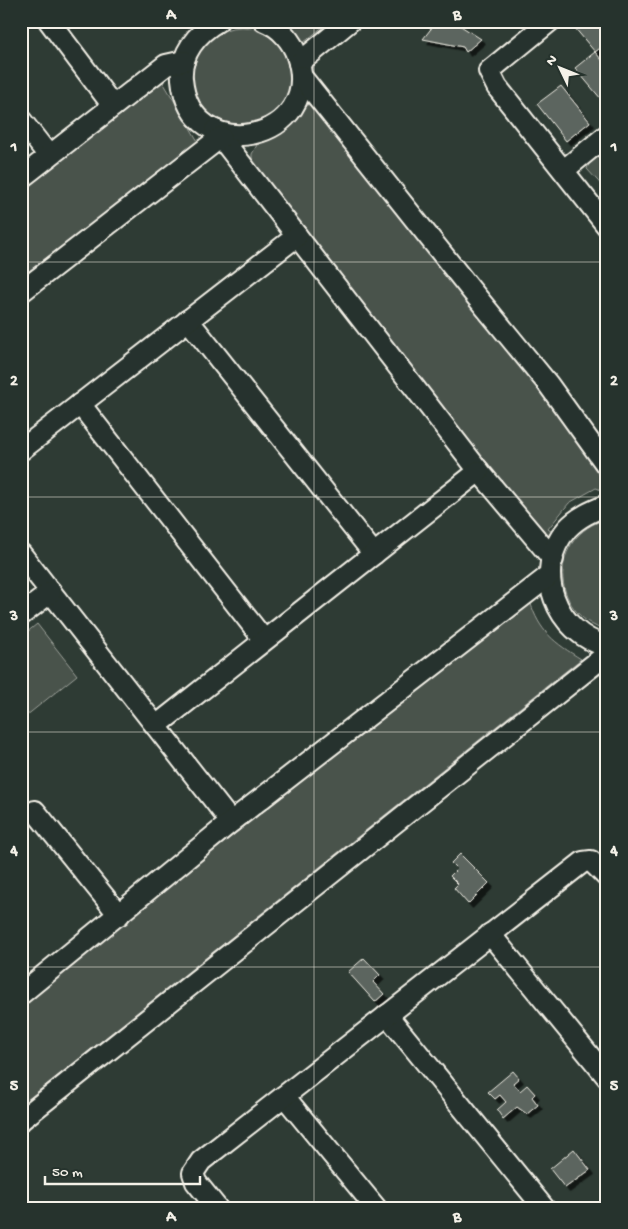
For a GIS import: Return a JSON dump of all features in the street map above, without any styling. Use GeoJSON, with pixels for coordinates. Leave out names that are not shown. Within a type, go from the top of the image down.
{"type":"FeatureCollection","features":[{"type":"Feature","properties":{"kind":"street"},"geometry":{"type":"LineString","coordinates":[[49,21],[113,106]]}},
{"type":"Feature","properties":{"kind":"street"},"geometry":{"type":"LineString","coordinates":[[21,292],[218,134],[242,136],[255,134],[268,130],[280,122],[296,101],[300,89],[300,69],[295,50],[288,39],[279,30],[264,21]]}},
{"type":"Feature","properties":{"kind":"street"},"geometry":{"type":"LineString","coordinates":[[300,69],[350,21]]}},
{"type":"Feature","properties":{"kind":"street"},"geometry":{"type":"LineString","coordinates":[[550,21],[489,71],[496,87],[605,221]]}},
{"type":"Feature","properties":{"kind":"street"},"geometry":{"type":"LineString","coordinates":[[208,24],[196,38],[184,61],[183,89],[187,102],[194,113],[218,134],[551,567]]}},
{"type":"Feature","properties":{"kind":"street"},"geometry":{"type":"LineString","coordinates":[[21,178],[166,66],[184,61]]}},
{"type":"Feature","properties":{"kind":"street"},"geometry":{"type":"LineString","coordinates":[[300,69],[471,290],[548,384],[607,466]]}},
{"type":"Feature","properties":{"kind":"street"},"geometry":{"type":"LineString","coordinates":[[21,120],[50,156]]}},
{"type":"Feature","properties":{"kind":"street"},"geometry":{"type":"LineString","coordinates":[[564,170],[607,134]]}},
{"type":"Feature","properties":{"kind":"street"},"geometry":{"type":"LineString","coordinates":[[21,450],[297,236]]}},
{"type":"Feature","properties":{"kind":"street"},"geometry":{"type":"LineString","coordinates":[[188,320],[374,554]]}},
{"type":"Feature","properties":{"kind":"street"},"geometry":{"type":"LineString","coordinates":[[80,404],[264,640]]}},
{"type":"Feature","properties":{"kind":"street"},"geometry":{"type":"LineString","coordinates":[[156,726],[479,471]]}},
{"type":"Feature","properties":{"kind":"street"},"geometry":{"type":"LineString","coordinates":[[607,505],[585,514],[567,530],[554,551],[551,567],[554,599],[564,619],[581,635],[607,646]]}},
{"type":"Feature","properties":{"kind":"street"},"geometry":{"type":"LineString","coordinates":[[21,554],[231,822]]}},
{"type":"Feature","properties":{"kind":"street"},"geometry":{"type":"LineString","coordinates":[[21,994],[231,822],[551,567]]}},
{"type":"Feature","properties":{"kind":"street"},"geometry":{"type":"LineString","coordinates":[[21,615],[51,592]]}},
{"type":"Feature","properties":{"kind":"street"},"geometry":{"type":"LineString","coordinates":[[21,1120],[607,654]]}},
{"type":"Feature","properties":{"kind":"street"},"geometry":{"type":"LineString","coordinates":[[35,811],[119,915]]}},
{"type":"Feature","properties":{"kind":"street"},"geometry":{"type":"LineString","coordinates":[[217,1208],[196,1182],[193,1173],[201,1161],[583,862],[591,861],[607,877]]}},
{"type":"Feature","properties":{"kind":"street"},"geometry":{"type":"LineString","coordinates":[[490,934],[607,1077]]}},
{"type":"Feature","properties":{"kind":"street"},"geometry":{"type":"LineString","coordinates":[[387,1015],[544,1208]]}},
{"type":"Feature","properties":{"kind":"street"},"geometry":{"type":"LineString","coordinates":[[284,1096],[376,1208]]}},
{"type":"Feature","properties":{"kind":"shaded area"},"geometry":{"type":"Polygon","coordinates":[[[284,21],[330,21],[303,43],[284,21]]]}},
{"type":"Feature","properties":{"kind":"shaded area"},"geometry":{"type":"Polygon","coordinates":[[[242,27],[261,31],[277,42],[288,58],[292,77],[288,96],[277,112],[261,123],[242,127],[223,123],[207,112],[196,96],[192,77],[196,58],[207,42],[223,31],[242,27]]]}},
{"type":"Feature","properties":{"kind":"shaded area"},"geometry":{"type":"Polygon","coordinates":[[[163,82],[199,143],[21,277],[21,190],[163,82]]]}},
{"type":"Feature","properties":{"kind":"shaded area"},"geometry":{"type":"Polygon","coordinates":[[[317,104],[607,479],[607,492],[596,488],[569,503],[548,529],[555,534],[545,537],[534,529],[252,163],[252,154],[257,145],[273,137],[297,120],[307,105],[317,104]]]}},
{"type":"Feature","properties":{"kind":"shaded area"},"geometry":{"type":"Polygon","coordinates":[[[607,148],[607,191],[587,169],[589,163],[607,148]]]}},
{"type":"Feature","properties":{"kind":"shaded area"},"geometry":{"type":"Polygon","coordinates":[[[607,519],[607,631],[588,622],[574,608],[566,592],[563,574],[566,557],[574,541],[588,528],[607,519]]]}},
{"type":"Feature","properties":{"kind":"shaded area"},"geometry":{"type":"Polygon","coordinates":[[[530,601],[538,621],[549,636],[563,648],[581,659],[21,1105],[21,1003],[530,601]]]}},
{"type":"Feature","properties":{"kind":"shaded area"},"geometry":{"type":"Polygon","coordinates":[[[37,624],[77,675],[21,720],[21,637],[37,624]]]}},
{"type":"Feature","properties":{"kind":"building"},"geometry":{"type":"Polygon","coordinates":[[[437,21],[453,21],[481,39],[466,52],[463,47],[423,39],[437,21]]]}},
{"type":"Feature","properties":{"kind":"building"},"geometry":{"type":"Polygon","coordinates":[[[569,21],[601,21],[607,29],[607,43],[595,52],[569,21]]]}},
{"type":"Feature","properties":{"kind":"building"},"geometry":{"type":"Polygon","coordinates":[[[595,52],[607,66],[607,106],[575,68],[595,52]]]}},
{"type":"Feature","properties":{"kind":"building"},"geometry":{"type":"Polygon","coordinates":[[[561,86],[590,122],[566,141],[537,104],[561,86]]]}},
{"type":"Feature","properties":{"kind":"building"},"geometry":{"type":"Polygon","coordinates":[[[460,854],[489,883],[468,904],[454,888],[458,884],[450,876],[457,869],[451,863],[460,854]]]}},
{"type":"Feature","properties":{"kind":"building"},"geometry":{"type":"Polygon","coordinates":[[[364,958],[380,975],[373,982],[384,994],[375,1002],[348,972],[364,958]]]}},
{"type":"Feature","properties":{"kind":"building"},"geometry":{"type":"Polygon","coordinates":[[[513,1071],[519,1078],[513,1083],[520,1091],[527,1085],[535,1094],[532,1097],[538,1105],[527,1114],[517,1107],[503,1119],[497,1110],[506,1102],[500,1095],[495,1099],[488,1092],[513,1071]]]}},
{"type":"Feature","properties":{"kind":"building"},"geometry":{"type":"Polygon","coordinates":[[[574,1149],[590,1170],[565,1188],[550,1169],[574,1149]]]}}]}
